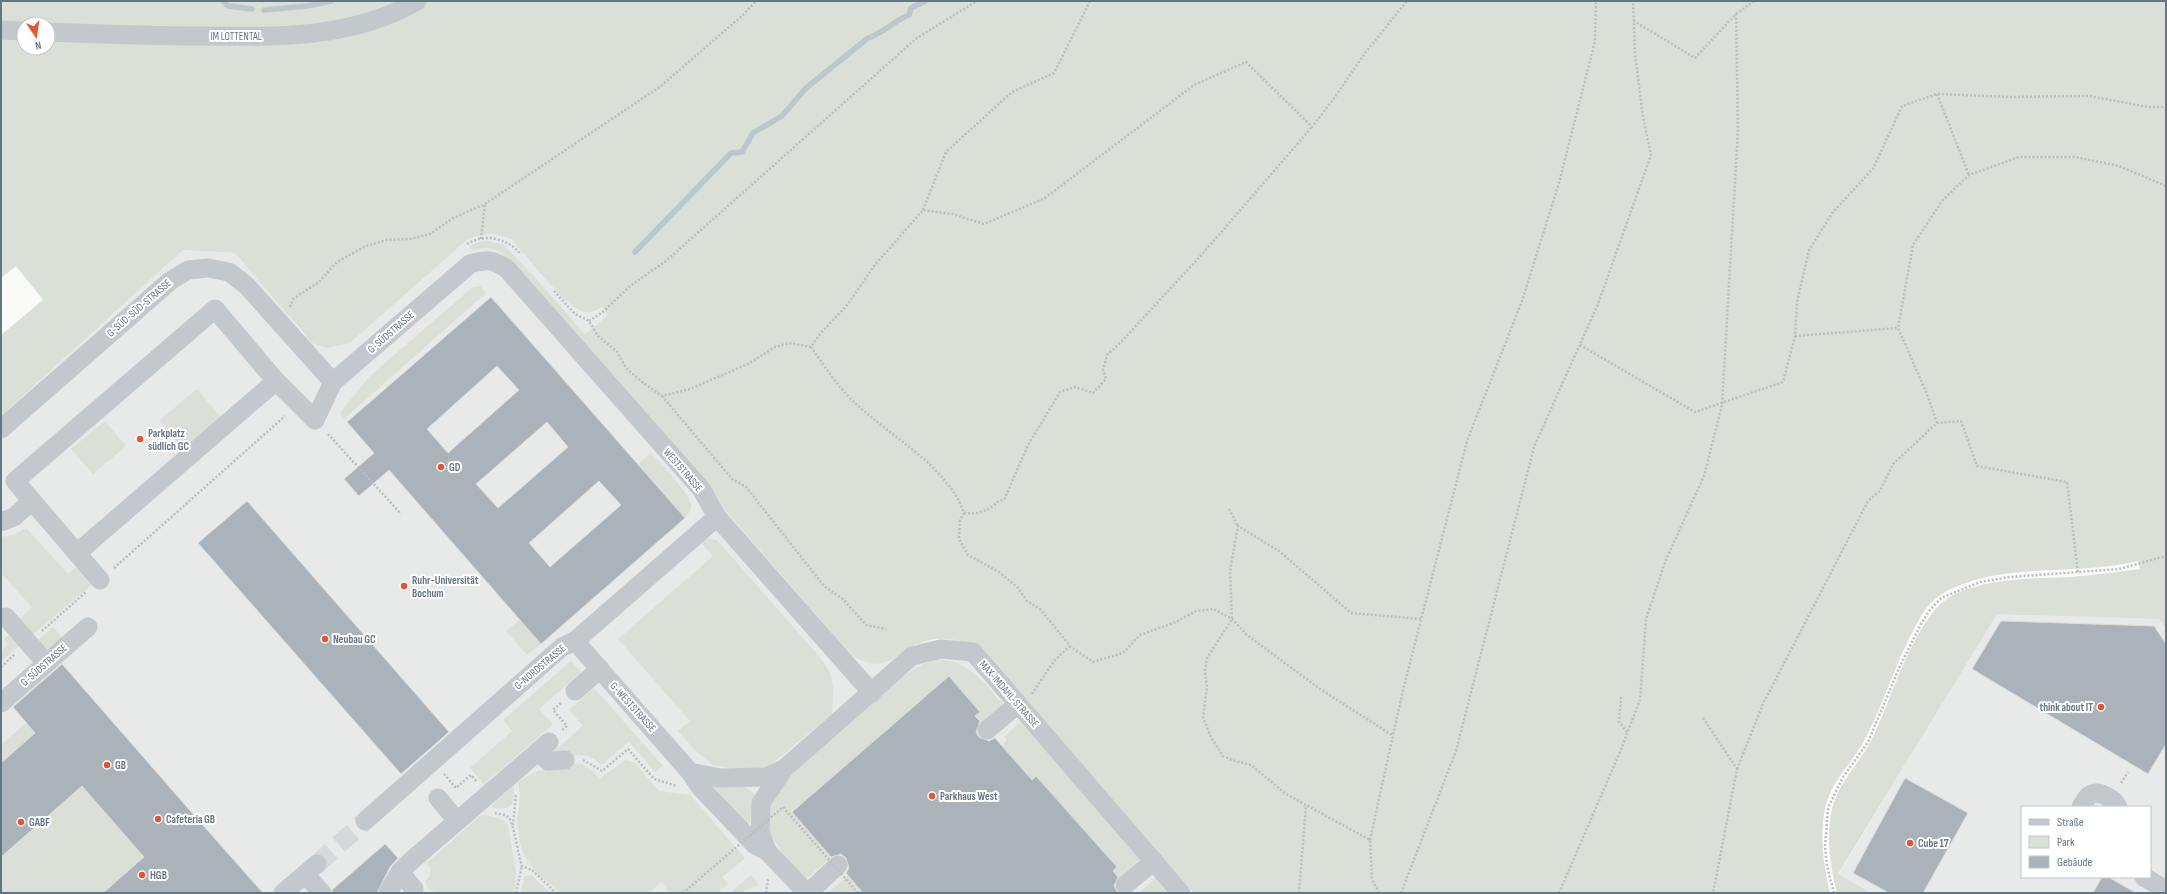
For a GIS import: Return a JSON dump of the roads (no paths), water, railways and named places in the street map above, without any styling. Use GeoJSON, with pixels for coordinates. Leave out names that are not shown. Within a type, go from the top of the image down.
{"type":"FeatureCollection","features":[{"type":"Feature","properties":{"kind":"street","name":"IM LOTTENTAL"},"geometry":{"type":"LineString","coordinates":[[56,32],[163,36],[306,35],[354,26],[405,8],[418,1]]}},
{"type":"Feature","properties":{"kind":"street"},"geometry":{"type":"LineString","coordinates":[[1,30],[16,31]]}},
{"type":"Feature","properties":{"kind":"street","name":"G-SÜDSTRASSE"},"geometry":{"type":"LineString","coordinates":[[276,380],[315,420],[333,382],[470,264],[484,260]]}},
{"type":"Feature","properties":{"kind":"street","name":"WESTSTRASSE"},"geometry":{"type":"LineString","coordinates":[[484,260],[496,262],[507,269],[702,490],[718,517],[872,693]]}},
{"type":"Feature","properties":{"kind":"street","name":"G-SÜD-SÜD-STRASSE"},"geometry":{"type":"LineString","coordinates":[[1,429],[170,281],[188,270],[208,268],[229,272],[247,286],[333,382]]}},
{"type":"Feature","properties":{"kind":"street"},"geometry":{"type":"LineString","coordinates":[[77,553],[276,380],[215,309],[15,481],[100,580]]}},
{"type":"Feature","properties":{"kind":"street"},"geometry":{"type":"LineString","coordinates":[[1,522],[14,516],[32,501]]}},
{"type":"Feature","properties":{"kind":"street","name":"G-NORDSTRASSE"},"geometry":{"type":"LineString","coordinates":[[365,821],[562,647],[575,641],[718,517]]}},
{"type":"Feature","properties":{"kind":"street"},"geometry":{"type":"LineString","coordinates":[[3,616],[46,663]]}},
{"type":"Feature","properties":{"kind":"street","name":"G-SÜDSTRASSE"},"geometry":{"type":"LineString","coordinates":[[1,703],[88,627]]}},
{"type":"Feature","properties":{"kind":"street","name":"G-WESTSTRASSE"},"geometry":{"type":"LineString","coordinates":[[575,641],[665,743],[686,780]]}},
{"type":"Feature","properties":{"kind":"street","name":"MAX-IMDAHL-STRASSE"},"geometry":{"type":"LineString","coordinates":[[767,851],[760,831],[761,803],[784,769],[872,693],[912,656],[941,649],[973,652],[1181,893]]}},
{"type":"Feature","properties":{"kind":"street"},"geometry":{"type":"LineString","coordinates":[[569,696],[600,669]]}},
{"type":"Feature","properties":{"kind":"street"},"geometry":{"type":"LineString","coordinates":[[988,730],[1019,705]]}},
{"type":"Feature","properties":{"kind":"street"},"geometry":{"type":"LineString","coordinates":[[388,893],[400,872],[451,802],[482,807],[513,779],[549,742],[548,762],[565,760]]}},
{"type":"Feature","properties":{"kind":"street","name":"MAX-IMDAHL-STRASSE"},"geometry":{"type":"LineString","coordinates":[[686,780],[766,777],[784,769]]}},
{"type":"Feature","properties":{"kind":"street","name":"MAX-IMDAHL-STRASSE"},"geometry":{"type":"LineString","coordinates":[[686,780],[701,788],[755,845],[767,851],[807,893]]}},
{"type":"Feature","properties":{"kind":"street"},"geometry":{"type":"LineString","coordinates":[[2082,806],[2086,798],[2092,793],[2099,792],[2115,801],[2118,806]]}},
{"type":"Feature","properties":{"kind":"street"},"geometry":{"type":"LineString","coordinates":[[1125,885],[1154,861]]}},
{"type":"Feature","properties":{"kind":"street"},"geometry":{"type":"LineString","coordinates":[[807,893],[838,865]]}},
{"type":"Feature","properties":{"kind":"street"},"geometry":{"type":"LineString","coordinates":[[284,893],[311,869],[322,893]]}},
{"type":"Feature","properties":{"kind":"street"},"geometry":{"type":"LineString","coordinates":[[400,872],[414,889]]}},
{"type":"Feature","properties":{"kind":"street"},"geometry":{"type":"LineString","coordinates":[[2146,878],[2166,890]]}},
{"type":"Feature","properties":{"kind":"waterway"},"geometry":{"type":"LineString","coordinates":[[223,1],[228,6],[252,9]]}},
{"type":"Feature","properties":{"kind":"waterway"},"geometry":{"type":"LineString","coordinates":[[264,10],[307,6],[331,1]]}},
{"type":"Feature","properties":{"kind":"waterway"},"geometry":{"type":"LineString","coordinates":[[635,252],[731,153],[742,152],[753,133],[782,116],[806,88],[868,38],[909,15],[911,8],[925,1]]}},
{"type":"Feature","properties":{"kind":"tunnel"},"geometry":{"type":"LineString","coordinates":[[317,864],[365,821]]}},
{"type":"Feature","properties":{"kind":"place","name":"Parkplatz südlich GC"},"geometry":{"type":"Point","coordinates":[140,439]}},
{"type":"Feature","properties":{"kind":"place","name":"GD"},"geometry":{"type":"Point","coordinates":[441,467]}},
{"type":"Feature","properties":{"kind":"place","name":"Ruhr-Universität Bochum"},"geometry":{"type":"Point","coordinates":[404,586]}},
{"type":"Feature","properties":{"kind":"place","name":"Neubau GC"},"geometry":{"type":"Point","coordinates":[325,639]}},
{"type":"Feature","properties":{"kind":"place","name":"think about IT"},"geometry":{"type":"Point","coordinates":[2101,707]}},
{"type":"Feature","properties":{"kind":"place","name":"GB"},"geometry":{"type":"Point","coordinates":[107,765]}},
{"type":"Feature","properties":{"kind":"place","name":"Parkhaus West"},"geometry":{"type":"Point","coordinates":[932,796]}},
{"type":"Feature","properties":{"kind":"place","name":"Cafeteria GB"},"geometry":{"type":"Point","coordinates":[158,819]}},
{"type":"Feature","properties":{"kind":"place","name":"GABF"},"geometry":{"type":"Point","coordinates":[21,822]}},
{"type":"Feature","properties":{"kind":"place","name":"Cube 17"},"geometry":{"type":"Point","coordinates":[1910,843]}},
{"type":"Feature","properties":{"kind":"place","name":"HGB"},"geometry":{"type":"Point","coordinates":[142,875]}}]}
